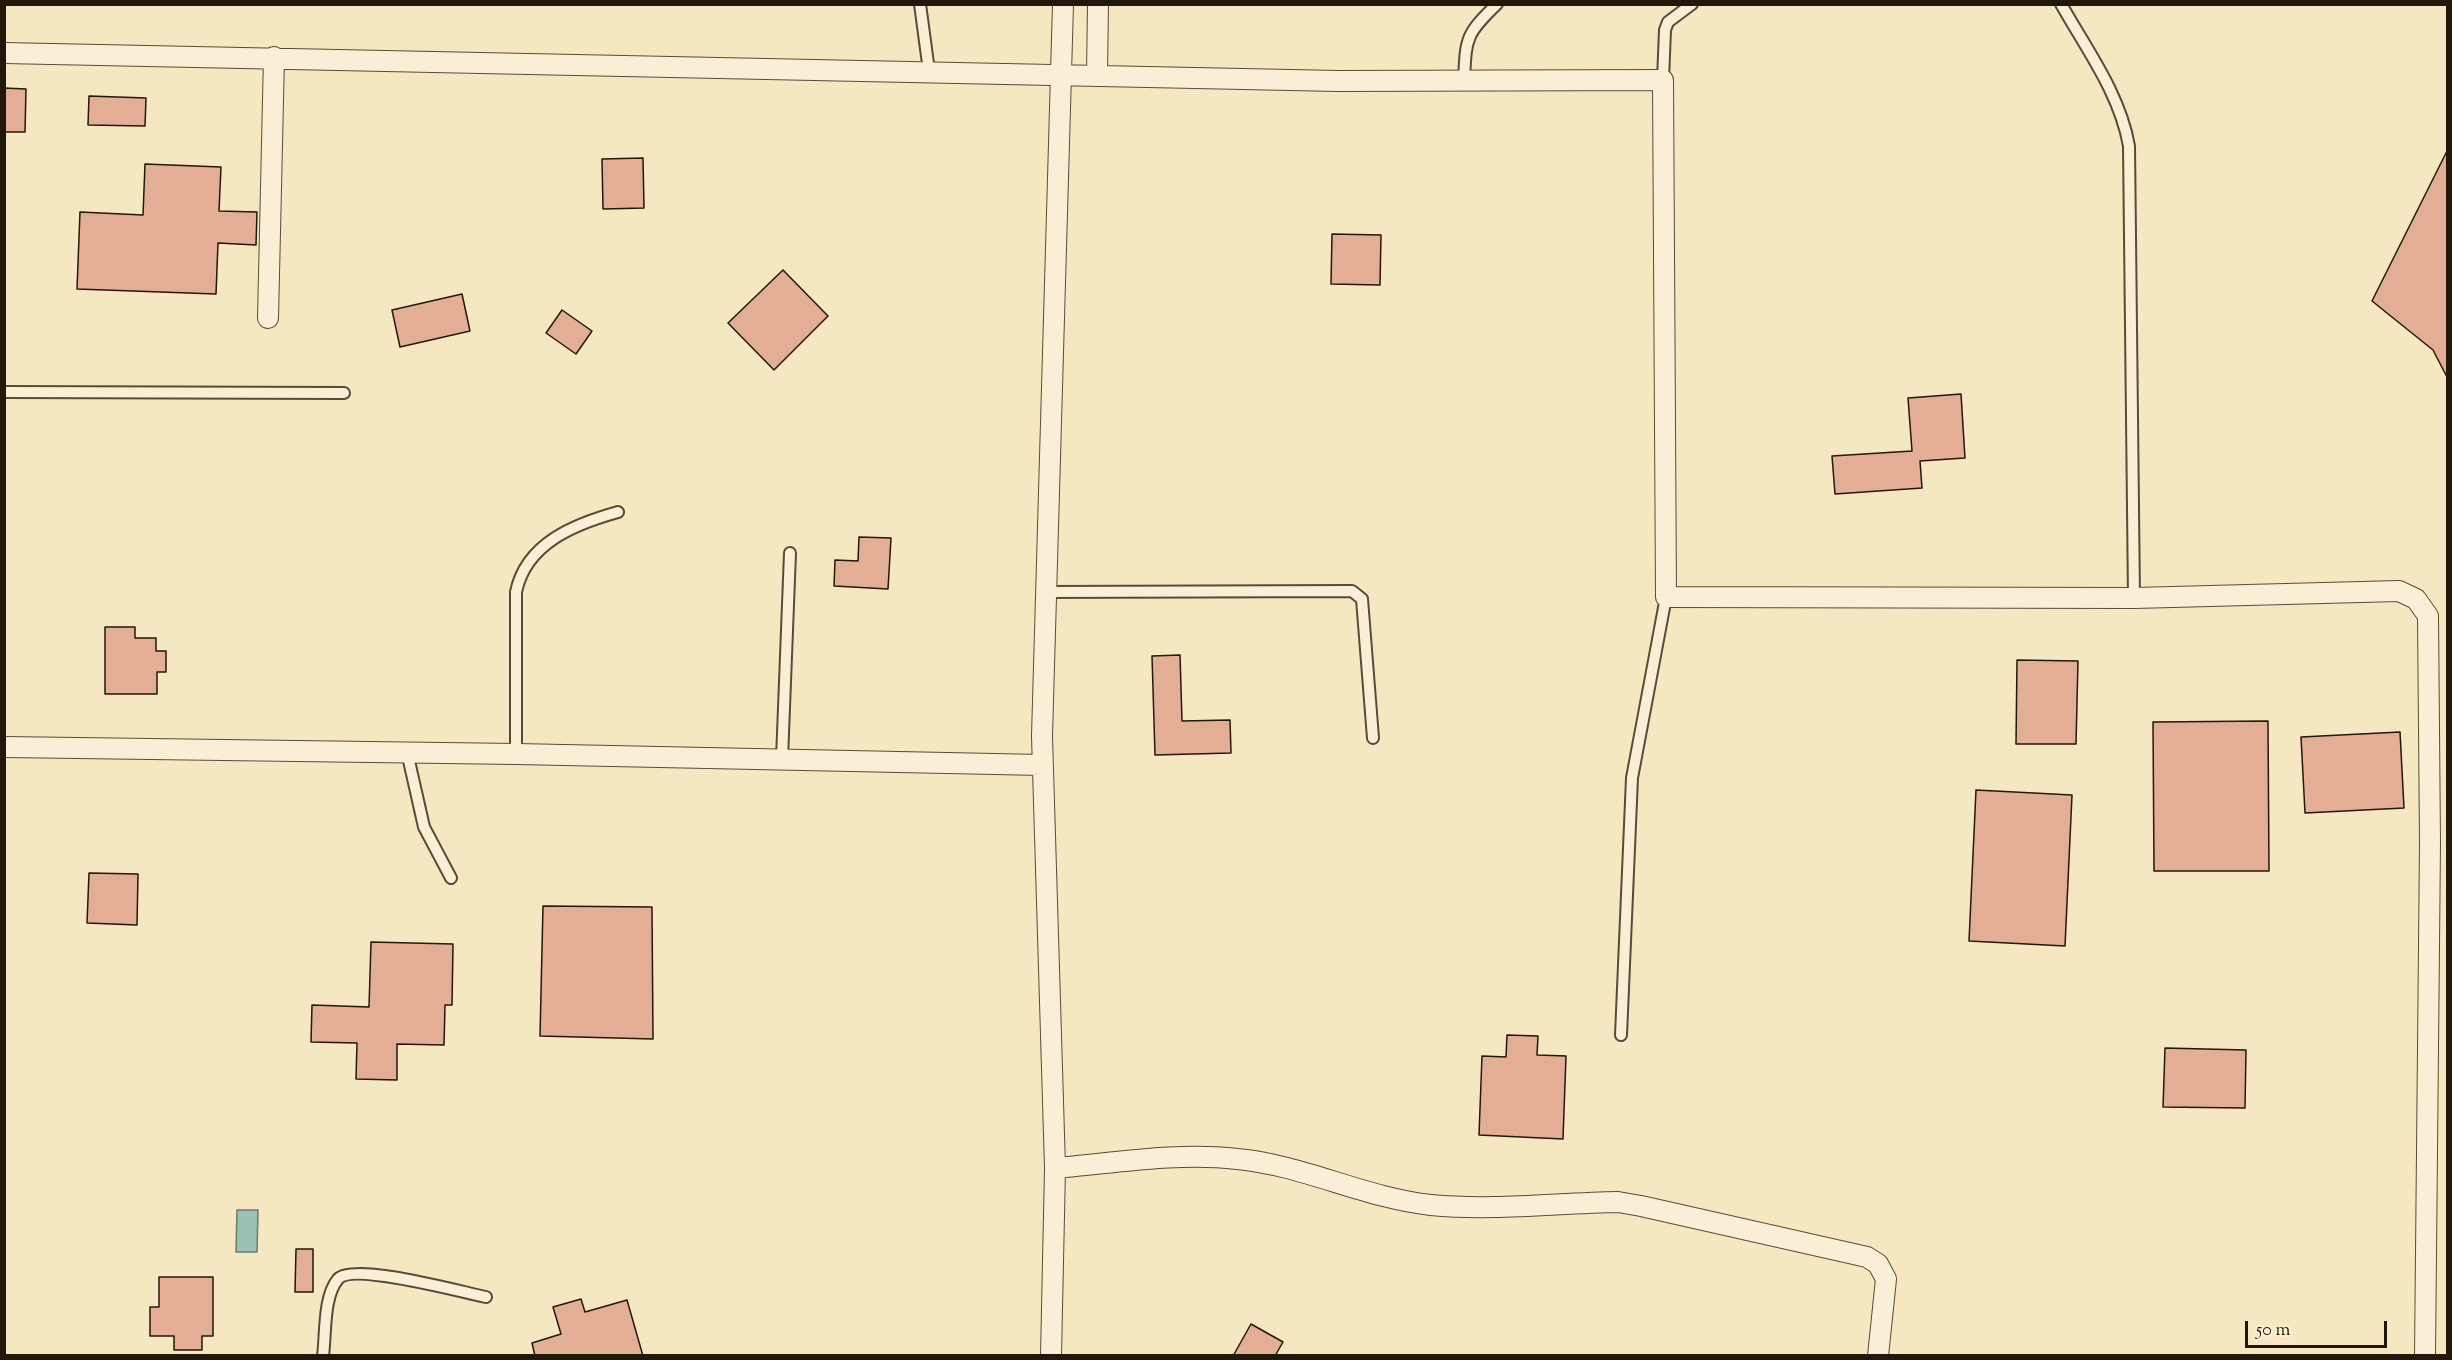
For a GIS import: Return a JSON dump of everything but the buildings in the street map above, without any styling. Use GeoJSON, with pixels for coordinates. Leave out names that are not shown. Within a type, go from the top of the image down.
{"type":"FeatureCollection","features":[{"type":"Feature","properties":{"kind":"street"},"geometry":{"type":"LineString","coordinates":[[1051,1356],[1055,1168],[1042,765],[1063,4]]}},
{"type":"Feature","properties":{"kind":"street"},"geometry":{"type":"LineString","coordinates":[[1097,75],[1098,4]]}},
{"type":"Feature","properties":{"kind":"street"},"geometry":{"type":"LineString","coordinates":[[4,53],[1338,81],[1663,81],[1666,597],[2134,598],[2399,591],[2416,599],[2428,616],[2430,843],[2425,1356]]}},
{"type":"Feature","properties":{"kind":"street"},"geometry":{"type":"LineString","coordinates":[[268,318],[274,57]]}},
{"type":"Feature","properties":{"kind":"street"},"geometry":{"type":"LineString","coordinates":[[4,747],[407,752],[1042,765]]}},
{"type":"Feature","properties":{"kind":"street"},"geometry":{"type":"LineString","coordinates":[[1055,1168],[1198,1156],[1238,1159],[1290,1169],[1395,1198],[1430,1205],[1461,1207],[1618,1202],[1867,1257],[1878,1264],[1886,1279],[1878,1356]]}},
{"type":"Feature","properties":{"kind":"lane"},"geometry":{"type":"LineString","coordinates":[[920,4],[929,71]]}},
{"type":"Feature","properties":{"kind":"lane"},"geometry":{"type":"LineString","coordinates":[[1464,81],[1467,39],[1473,28],[1497,4]]}},
{"type":"Feature","properties":{"kind":"lane"},"geometry":{"type":"LineString","coordinates":[[1663,81],[1665,30],[1668,22],[1692,4]]}},
{"type":"Feature","properties":{"kind":"lane"},"geometry":{"type":"LineString","coordinates":[[2061,4],[2116,100],[2125,124],[2129,146],[2134,598]]}},
{"type":"Feature","properties":{"kind":"lane"},"geometry":{"type":"LineString","coordinates":[[4,392],[344,393]]}},
{"type":"Feature","properties":{"kind":"lane"},"geometry":{"type":"LineString","coordinates":[[516,754],[516,592],[519,579],[525,567],[558,534],[582,522],[618,512]]}},
{"type":"Feature","properties":{"kind":"lane"},"geometry":{"type":"LineString","coordinates":[[782,759],[790,553]]}},
{"type":"Feature","properties":{"kind":"lane"},"geometry":{"type":"LineString","coordinates":[[1046,592],[1352,591],[1362,599],[1373,738]]}},
{"type":"Feature","properties":{"kind":"lane"},"geometry":{"type":"LineString","coordinates":[[1621,1035],[1632,778],[1666,597]]}},
{"type":"Feature","properties":{"kind":"lane"},"geometry":{"type":"LineString","coordinates":[[407,752],[424,827],[451,878]]}},
{"type":"Feature","properties":{"kind":"lane"},"geometry":{"type":"LineString","coordinates":[[323,1356],[333,1289],[339,1278],[346,1274],[371,1273],[486,1297]]}},
{"type":"Feature","properties":{"kind":"water"},"geometry":{"type":"Polygon","coordinates":[[[237,1210],[258,1210],[257,1252],[236,1252],[237,1210]]]}}]}
